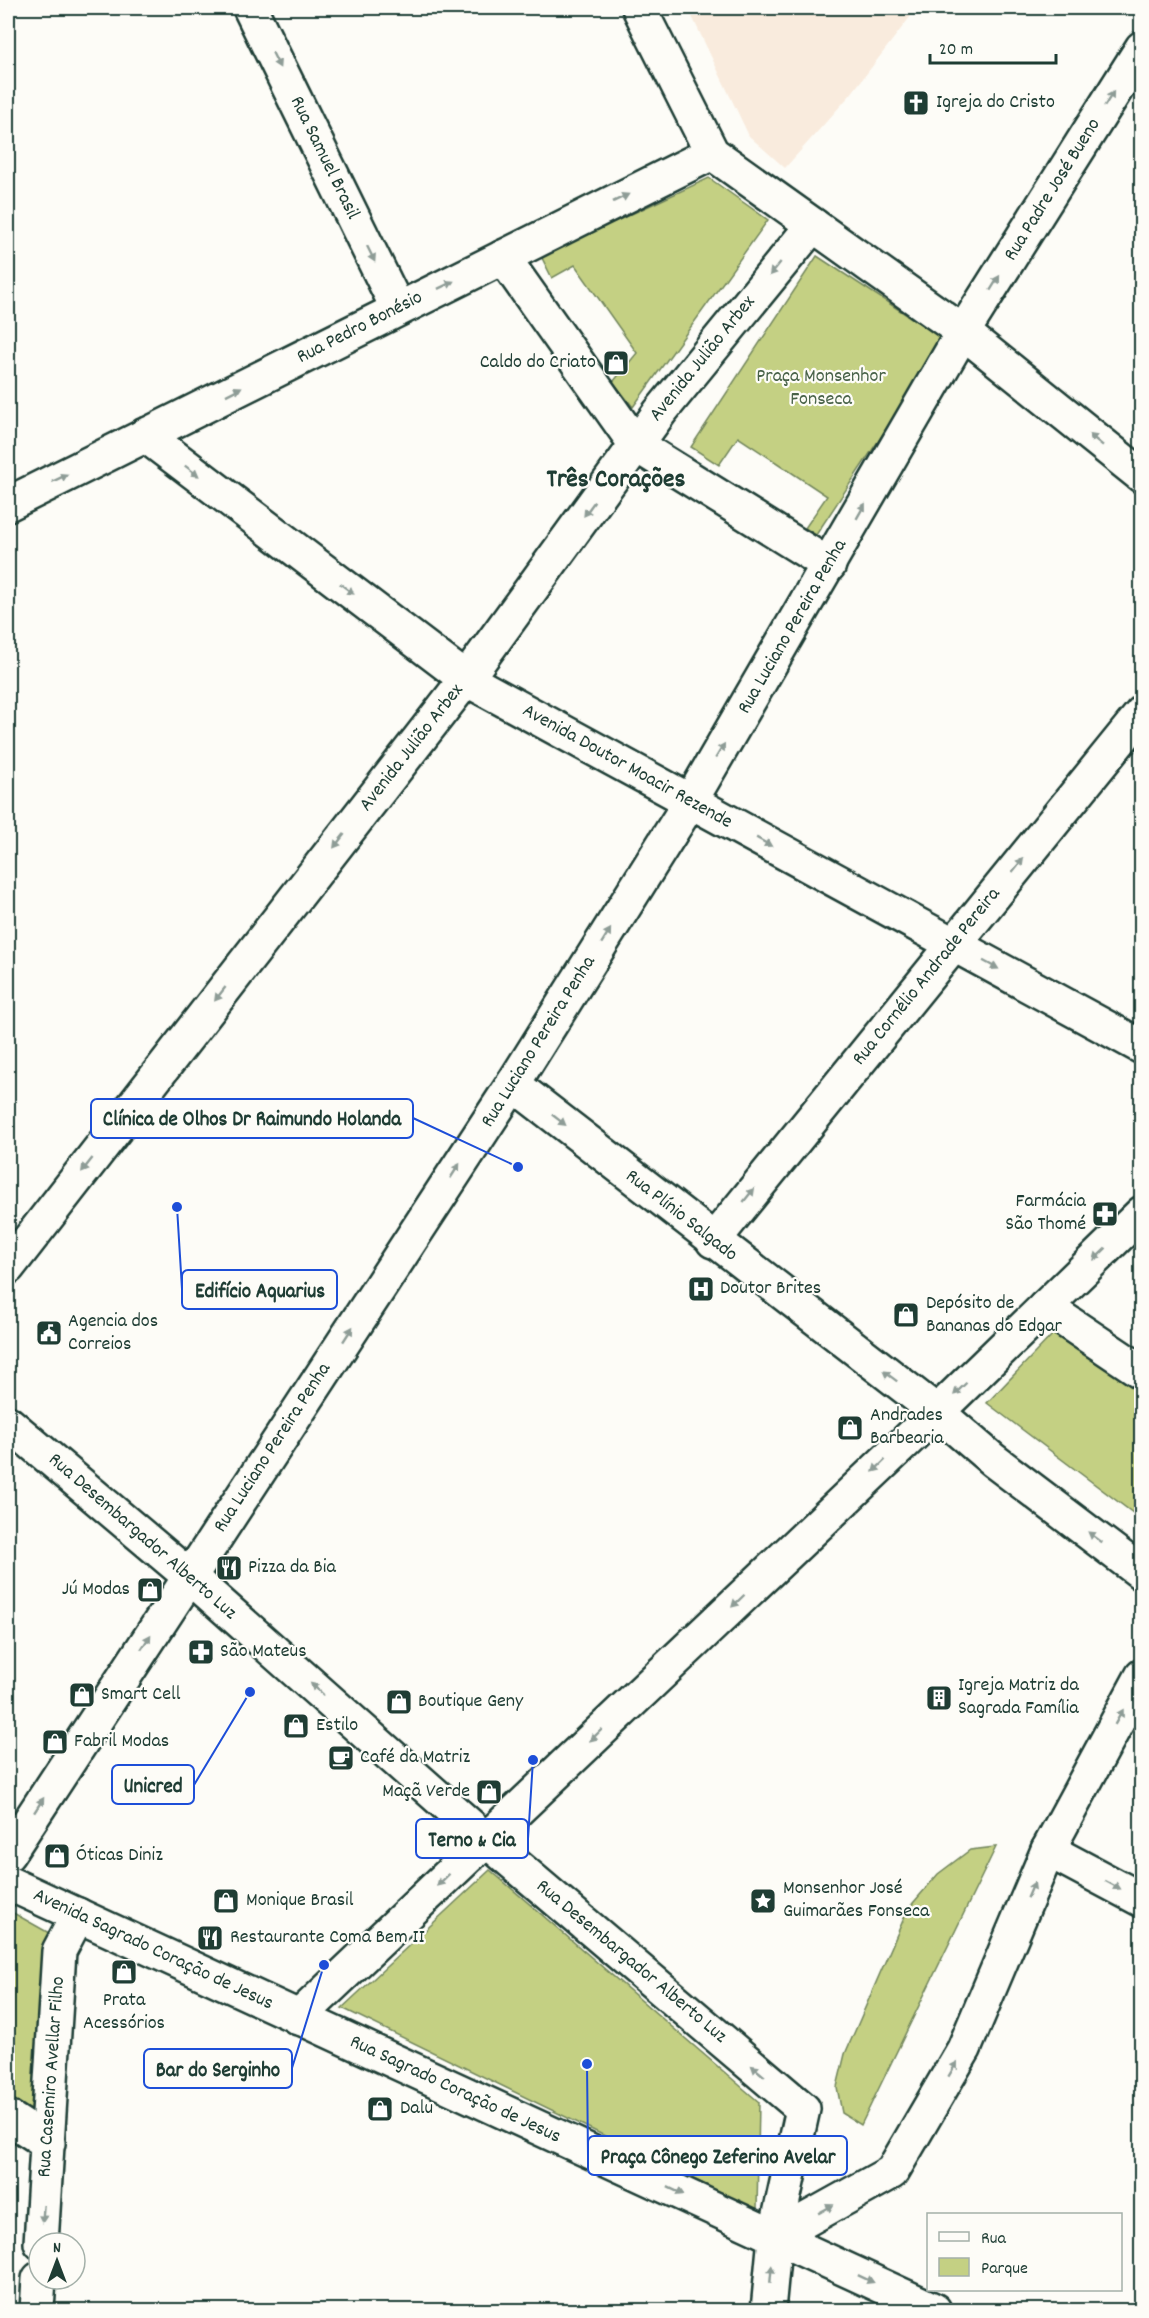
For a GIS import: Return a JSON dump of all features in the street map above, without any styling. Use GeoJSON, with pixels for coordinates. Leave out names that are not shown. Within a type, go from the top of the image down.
{"type":"FeatureCollection","features":[{"type":"Feature","properties":{"kind":"street","name":"Rua Samuel Brasil"},"geometry":{"type":"LineString","coordinates":[[250,8],[398,309]]}},
{"type":"Feature","properties":{"kind":"street"},"geometry":{"type":"LineString","coordinates":[[639,8],[712,153],[963,332],[1142,476]]}},
{"type":"Feature","properties":{"kind":"street","name":"Rua Padre José Bueno"},"geometry":{"type":"LineString","coordinates":[[963,332],[1142,48]]}},
{"type":"Feature","properties":{"kind":"street","name":"Rua Pedro Bonésio"},"geometry":{"type":"LineString","coordinates":[[8,504],[712,153]]}},
{"type":"Feature","properties":{"kind":"street","name":"Avenida Julião Arbex"},"geometry":{"type":"LineString","coordinates":[[8,1267],[466,679],[667,403],[813,225]]}},
{"type":"Feature","properties":{"kind":"street"},"geometry":{"type":"LineString","coordinates":[[503,257],[636,445],[830,565]]}},
{"type":"Feature","properties":{"kind":"street","name":"Rua Luciano Pereira Penha"},"geometry":{"type":"LineString","coordinates":[[8,1854],[513,1084],[690,802],[830,565],[963,332]]}},
{"type":"Feature","properties":{"kind":"street","name":"Avenida Doutor Moacir Rezende"},"geometry":{"type":"LineString","coordinates":[[145,435],[466,679],[1142,1047]]}},
{"type":"Feature","properties":{"kind":"street","name":"Rua Cornélio Andrade Pereira"},"geometry":{"type":"LineString","coordinates":[[713,1241],[1142,713]]}},
{"type":"Feature","properties":{"kind":"street","name":"Rua Plínio Salgado"},"geometry":{"type":"LineString","coordinates":[[513,1084],[713,1241],[937,1412],[993,1460],[1142,1573]]}},
{"type":"Feature","properties":{"kind":"street"},"geometry":{"type":"LineString","coordinates":[[298,2018],[937,1412],[1142,1213]]}},
{"type":"Feature","properties":{"kind":"street"},"geometry":{"type":"LineString","coordinates":[[1045,1307],[1142,1372]]}},
{"type":"Feature","properties":{"kind":"street","name":"Rua Desembargador Alberto Luz"},"geometry":{"type":"LineString","coordinates":[[8,1423],[189,1576],[486,1840],[803,2109],[775,2237]]}},
{"type":"Feature","properties":{"kind":"street"},"geometry":{"type":"LineString","coordinates":[[775,2237],[892,2172],[964,2049],[1048,1850],[1142,1676]]}},
{"type":"Feature","properties":{"kind":"street"},"geometry":{"type":"LineString","coordinates":[[1048,1850],[1142,1900]]}},
{"type":"Feature","properties":{"kind":"street","name":"Avenida Sagrado Coração de Jesus"},"geometry":{"type":"LineString","coordinates":[[8,1883],[298,2018]]}},
{"type":"Feature","properties":{"kind":"street","name":"Rua Casemiro Avellar Filho"},"geometry":{"type":"LineString","coordinates":[[42,2231],[59,1951],[78,1915]]}},
{"type":"Feature","properties":{"kind":"street","name":"Rua Sagrado Coração de Jesus"},"geometry":{"type":"LineString","coordinates":[[298,2018],[775,2237]]}},
{"type":"Feature","properties":{"kind":"street"},"geometry":{"type":"LineString","coordinates":[[8,2117],[48,2143]]}},
{"type":"Feature","properties":{"kind":"street"},"geometry":{"type":"LineString","coordinates":[[768,2310],[775,2237]]}},
{"type":"Feature","properties":{"kind":"street"},"geometry":{"type":"LineString","coordinates":[[775,2237],[934,2310]]}},
{"type":"Feature","properties":{"kind":"street"},"geometry":{"type":"LineString","coordinates":[[37,2310],[38,2291]]}},
{"type":"Feature","properties":{"kind":"shaded area"},"geometry":{"type":"Polygon","coordinates":[[[688,8],[917,8],[851,94],[785,168],[749,136],[688,8]]]}},
{"type":"Feature","properties":{"kind":"green space"},"geometry":{"type":"Polygon","coordinates":[[[709,178],[768,220],[633,407],[613,382],[637,353],[575,265],[552,278],[541,256],[709,178]]]}},
{"type":"Feature","properties":{"kind":"green space","name":"Praça Monsenhor Fonseca"},"geometry":{"type":"Polygon","coordinates":[[[817,256],[945,340],[816,535],[805,528],[827,496],[738,437],[719,465],[691,447],[817,256]]]}},
{"type":"Feature","properties":{"kind":"green space"},"geometry":{"type":"Polygon","coordinates":[[[1055,1332],[1141,1393],[1141,1519],[987,1403],[1055,1332]]]}},
{"type":"Feature","properties":{"kind":"green space"},"geometry":{"type":"Polygon","coordinates":[[[996,1847],[861,2125],[842,2113],[837,2087],[845,2054],[908,1909],[938,1874],[970,1850],[996,1847]]]}},
{"type":"Feature","properties":{"kind":"green space"},"geometry":{"type":"Polygon","coordinates":[[[490,1870],[759,2102],[757,2210],[342,2008],[490,1870]]]}},
{"type":"Feature","properties":{"kind":"green space"},"geometry":{"type":"Polygon","coordinates":[[[8,1910],[49,1933],[35,2116],[8,2098],[8,1910]]]}},
{"type":"Feature","properties":{"kind":"place","name":"Igreja do Cristo"},"geometry":{"type":"Point","coordinates":[916,103]}},
{"type":"Feature","properties":{"kind":"place","name":"Caldo do Criato"},"geometry":{"type":"Point","coordinates":[616,363]}},
{"type":"Feature","properties":{"kind":"place","name":"Clínica de Olhos Dr Raimundo Holanda"},"geometry":{"type":"Point","coordinates":[518,1167]}},
{"type":"Feature","properties":{"kind":"place","name":"Edifício Aquarius"},"geometry":{"type":"Point","coordinates":[177,1207]}},
{"type":"Feature","properties":{"kind":"place","name":"Farmácia São Thomé"},"geometry":{"type":"Point","coordinates":[1105,1214]}},
{"type":"Feature","properties":{"kind":"place","name":"Doutor Brites"},"geometry":{"type":"Point","coordinates":[701,1289]}},
{"type":"Feature","properties":{"kind":"place","name":"Depósito de Bananas do Edgar"},"geometry":{"type":"Point","coordinates":[906,1315]}},
{"type":"Feature","properties":{"kind":"place","name":"Agencia dos Correios"},"geometry":{"type":"Point","coordinates":[49,1333]}},
{"type":"Feature","properties":{"kind":"place","name":"Andrades Barbearia"},"geometry":{"type":"Point","coordinates":[850,1428]}},
{"type":"Feature","properties":{"kind":"place","name":"Pizza da Bia"},"geometry":{"type":"Point","coordinates":[229,1568]}},
{"type":"Feature","properties":{"kind":"place","name":"Jú Modas"},"geometry":{"type":"Point","coordinates":[150,1590]}},
{"type":"Feature","properties":{"kind":"place","name":"São Mateus"},"geometry":{"type":"Point","coordinates":[201,1652]}},
{"type":"Feature","properties":{"kind":"place","name":"Unicred"},"geometry":{"type":"Point","coordinates":[250,1692]}},
{"type":"Feature","properties":{"kind":"place","name":"Smart Cell"},"geometry":{"type":"Point","coordinates":[82,1695]}},
{"type":"Feature","properties":{"kind":"place","name":"Igreja Matriz da Sagrada Família"},"geometry":{"type":"Point","coordinates":[939,1698]}},
{"type":"Feature","properties":{"kind":"place","name":"Boutique Geny"},"geometry":{"type":"Point","coordinates":[399,1702]}},
{"type":"Feature","properties":{"kind":"place","name":"Estilo"},"geometry":{"type":"Point","coordinates":[296,1726]}},
{"type":"Feature","properties":{"kind":"place","name":"Fabril Modas"},"geometry":{"type":"Point","coordinates":[55,1742]}},
{"type":"Feature","properties":{"kind":"place","name":"Café da Matriz"},"geometry":{"type":"Point","coordinates":[341,1758]}},
{"type":"Feature","properties":{"kind":"place","name":"Terno & Cia"},"geometry":{"type":"Point","coordinates":[533,1760]}},
{"type":"Feature","properties":{"kind":"place","name":"Maçã Verde"},"geometry":{"type":"Point","coordinates":[489,1792]}},
{"type":"Feature","properties":{"kind":"place","name":"Óticas Diniz"},"geometry":{"type":"Point","coordinates":[57,1856]}},
{"type":"Feature","properties":{"kind":"place","name":"Monique Brasil"},"geometry":{"type":"Point","coordinates":[226,1901]}},
{"type":"Feature","properties":{"kind":"place","name":"Monsenhor José Guimarães Fonseca"},"geometry":{"type":"Point","coordinates":[763,1901]}},
{"type":"Feature","properties":{"kind":"place","name":"Restaurante Coma Bem II"},"geometry":{"type":"Point","coordinates":[210,1938]}},
{"type":"Feature","properties":{"kind":"place","name":"Bar do Serginho"},"geometry":{"type":"Point","coordinates":[324,1965]}},
{"type":"Feature","properties":{"kind":"place","name":"Prata Acessórios"},"geometry":{"type":"Point","coordinates":[124,1972]}},
{"type":"Feature","properties":{"kind":"place","name":"Praça Cônego Zeferino Avelar"},"geometry":{"type":"Point","coordinates":[587,2064]}},
{"type":"Feature","properties":{"kind":"place","name":"Dalu"},"geometry":{"type":"Point","coordinates":[380,2109]}},
{"type":"Feature","properties":{"kind":"district","name":"Três Corações"},"geometry":{"type":"Point","coordinates":[616,480]}}]}
